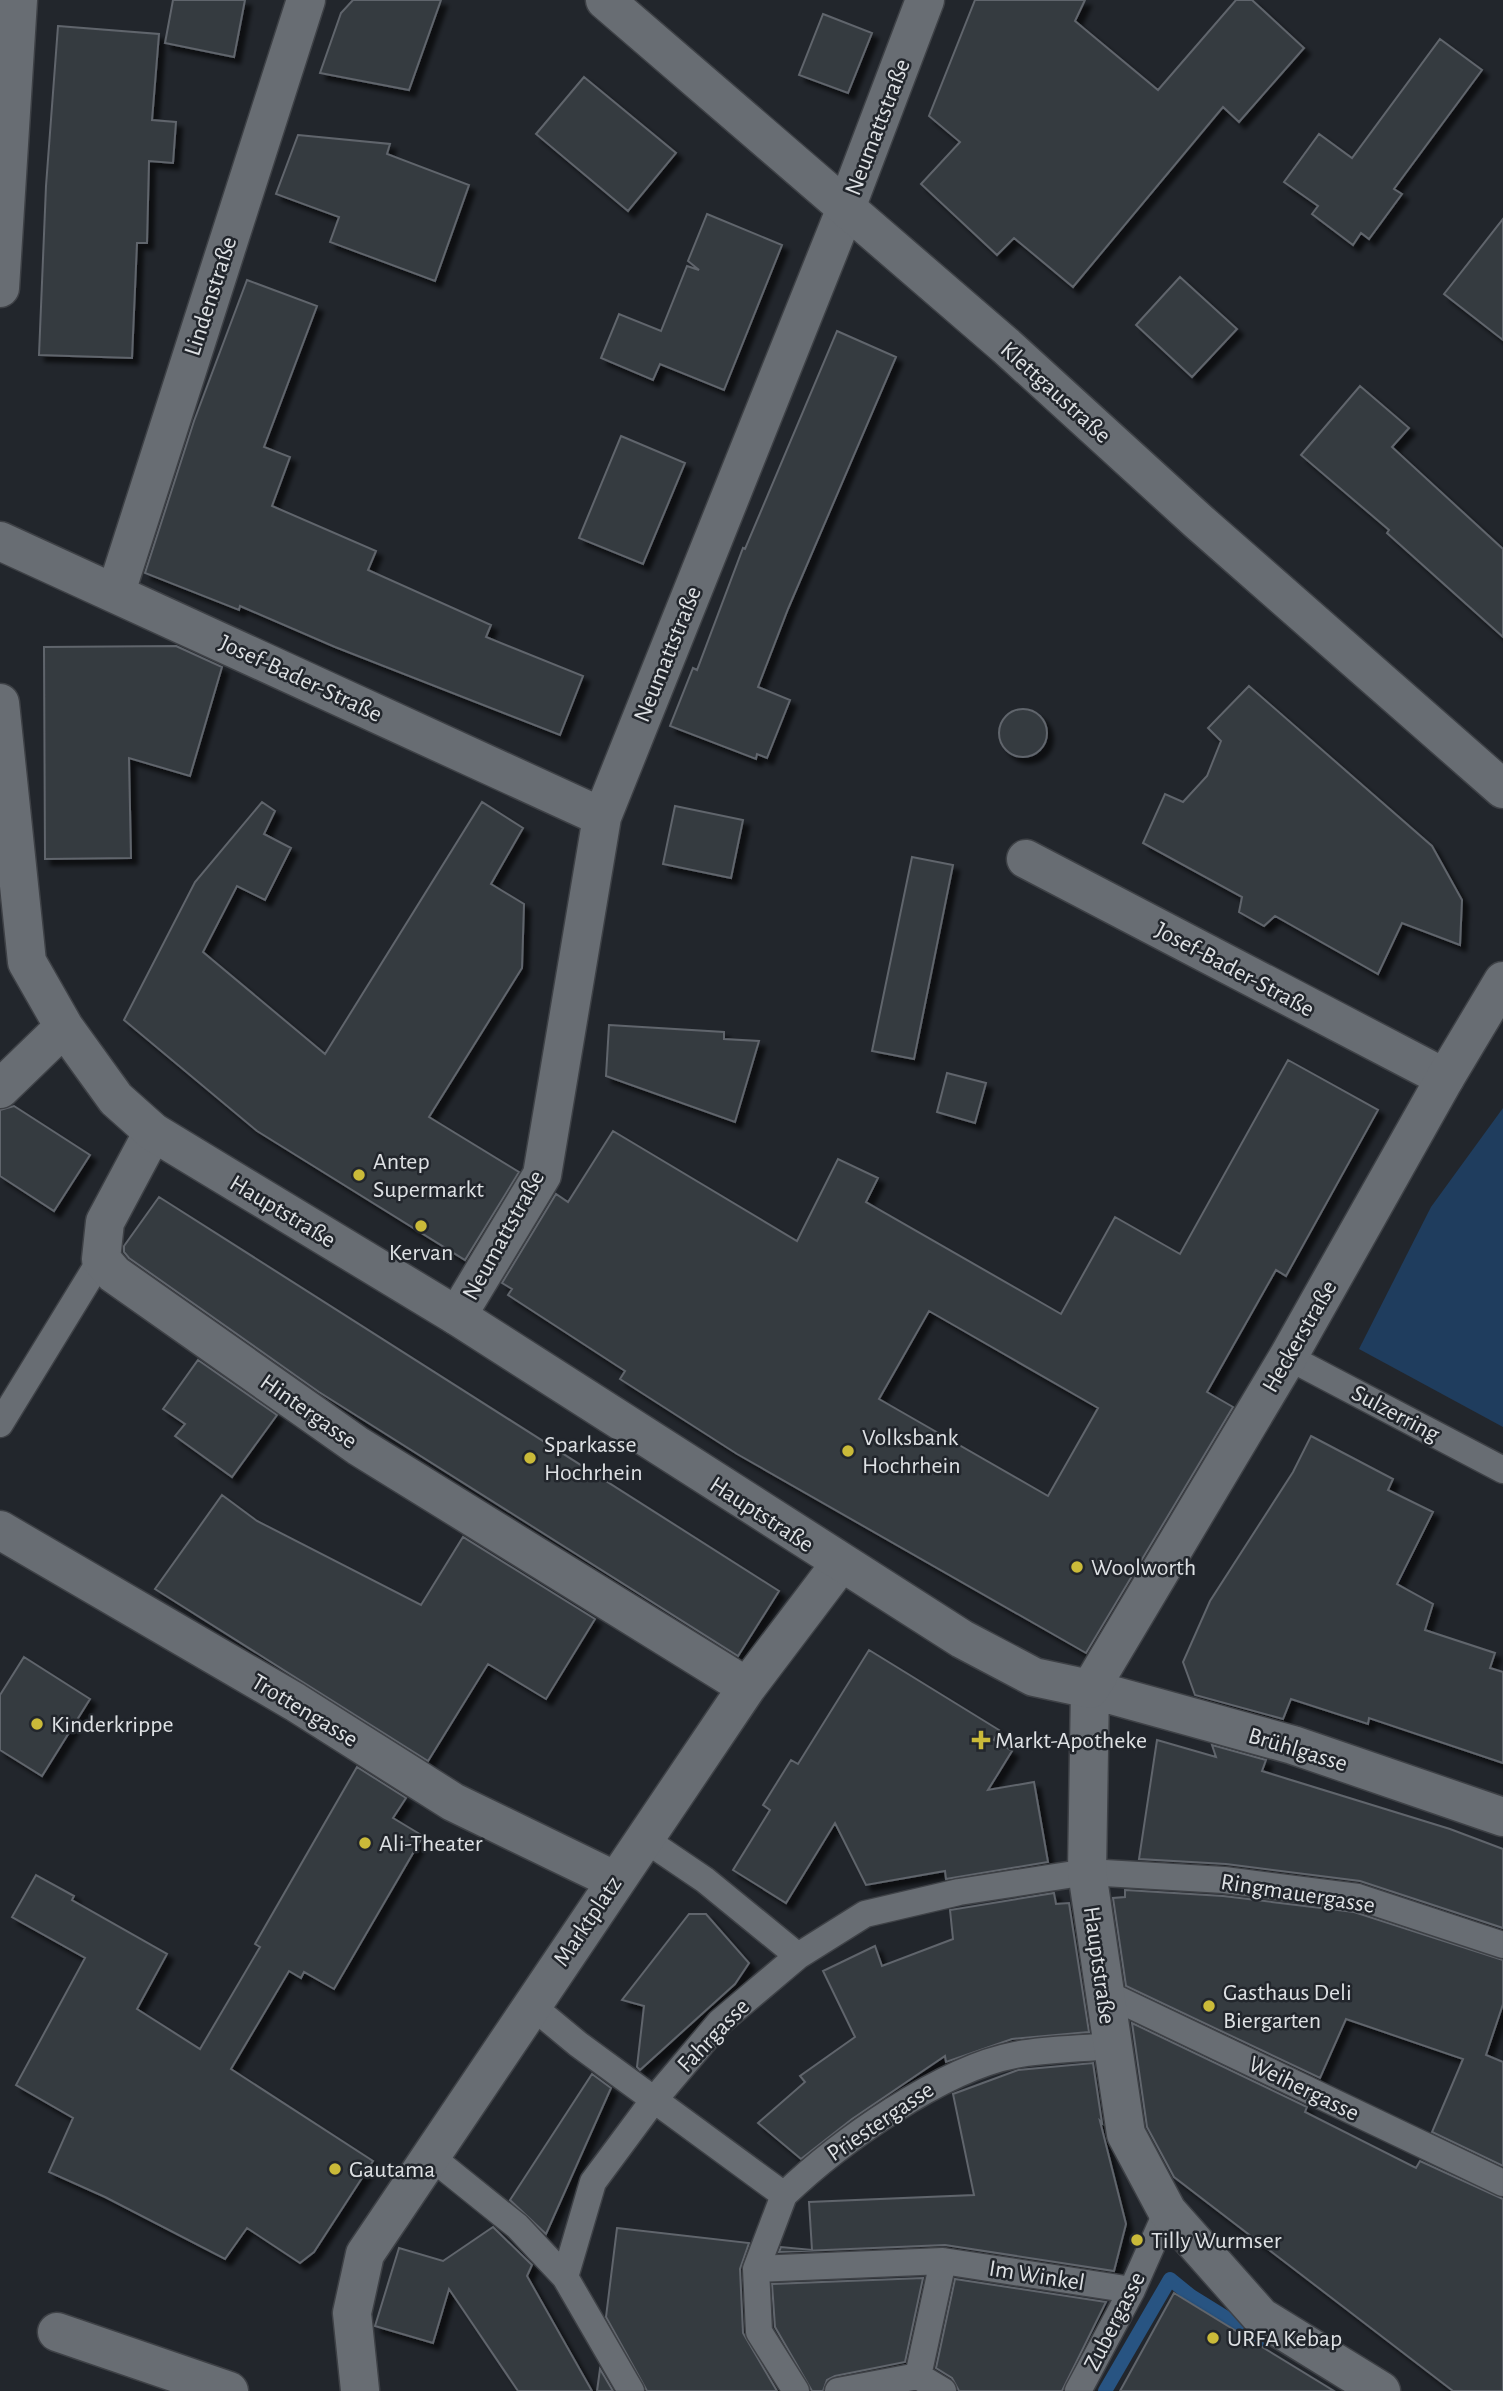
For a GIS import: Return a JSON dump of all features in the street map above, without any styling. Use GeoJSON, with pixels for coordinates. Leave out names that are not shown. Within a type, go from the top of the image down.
{"type":"FeatureCollection","features":[{"type":"Feature","properties":{"kind":"street"},"geometry":{"type":"LineString","coordinates":[[0,288],[18,0]]}},
{"type":"Feature","properties":{"kind":"street","name":"Lindenstraße"},"geometry":{"type":"LineString","coordinates":[[116,592],[306,0]]}},
{"type":"Feature","properties":{"kind":"street","name":"Klettgaustraße"},"geometry":{"type":"LineString","coordinates":[[605,0],[1006,346],[1209,531],[1503,789]]}},
{"type":"Feature","properties":{"kind":"street","name":"Neumattstraße"},"geometry":{"type":"LineString","coordinates":[[457,1316],[542,1175],[602,817],[846,208],[925,0]]}},
{"type":"Feature","properties":{"kind":"street","name":"Josef-Bader-Straße"},"geometry":{"type":"LineString","coordinates":[[0,541],[602,817]]}},
{"type":"Feature","properties":{"kind":"street","name":"Hauptstraße"},"geometry":{"type":"LineString","coordinates":[[0,703],[27,962],[64,1027],[116,1099],[153,1132],[457,1316],[840,1564],[962,1639],[1034,1677],[1090,1689],[1087,1872],[1126,2134],[1167,2211],[1261,2317],[1381,2391]]}},
{"type":"Feature","properties":{"kind":"street","name":"Josef-Bader-Straße"},"geometry":{"type":"LineString","coordinates":[[1026,859],[1445,1078]]}},
{"type":"Feature","properties":{"kind":"street","name":"Heckerstraße"},"geometry":{"type":"LineString","coordinates":[[1090,1689],[1288,1357],[1445,1078],[1503,981]]}},
{"type":"Feature","properties":{"kind":"street"},"geometry":{"type":"LineString","coordinates":[[0,1089],[64,1027]]}},
{"type":"Feature","properties":{"kind":"street"},"geometry":{"type":"LineString","coordinates":[[101,1259],[105,1222],[153,1132]]}},
{"type":"Feature","properties":{"kind":"street","name":"Hintergasse"},"geometry":{"type":"LineString","coordinates":[[101,1259],[114,1274],[358,1446],[747,1687]]}},
{"type":"Feature","properties":{"kind":"street","name":"Trottengasse"},"geometry":{"type":"LineString","coordinates":[[0,1530],[295,1702],[453,1802],[614,1880]]}},
{"type":"Feature","properties":{"kind":"street","name":"Marktplatz"},"geometry":{"type":"LineString","coordinates":[[360,2390],[352,2313],[365,2254],[614,1880],[683,1785],[747,1687],[840,1564]]}},
{"type":"Feature","properties":{"kind":"street","name":"Brühlgasse"},"geometry":{"type":"LineString","coordinates":[[1090,1689],[1293,1745],[1503,1817]]}},
{"type":"Feature","properties":{"kind":"street"},"geometry":{"type":"LineString","coordinates":[[57,2332],[229,2391]]}},
{"type":"Feature","properties":{"kind":"lane"},"geometry":{"type":"LineString","coordinates":[[0,1424],[101,1259]]}},
{"type":"Feature","properties":{"kind":"lane","name":"Sulzerring"},"geometry":{"type":"LineString","coordinates":[[1288,1357],[1503,1470]]}},
{"type":"Feature","properties":{"kind":"lane"},"geometry":{"type":"LineString","coordinates":[[643,1838],[705,1880],[798,1956]]}},
{"type":"Feature","properties":{"kind":"lane","name":"Ringmauergasse"},"geometry":{"type":"LineString","coordinates":[[1087,1872],[1224,1880],[1358,1897],[1503,1945]]}},
{"type":"Feature","properties":{"kind":"lane","name":"Fahrgasse"},"geometry":{"type":"LineString","coordinates":[[565,2277],[593,2182],[653,2101],[720,2022],[798,1956],[865,1914],[960,1892],[1087,1872]]}},
{"type":"Feature","properties":{"kind":"lane","name":"Weihergasse"},"geometry":{"type":"LineString","coordinates":[[1105,1993],[1503,2183]]}},
{"type":"Feature","properties":{"kind":"lane"},"geometry":{"type":"LineString","coordinates":[[531,2005],[653,2101],[784,2195]]}},
{"type":"Feature","properties":{"kind":"lane","name":"Priestergasse"},"geometry":{"type":"LineString","coordinates":[[796,2391],[759,2332],[756,2269],[784,2195],[813,2167],[937,2082],[1014,2055],[1111,2046]]}},
{"type":"Feature","properties":{"kind":"lane"},"geometry":{"type":"LineString","coordinates":[[430,2156],[517,2226],[565,2277],[631,2391]]}},
{"type":"Feature","properties":{"kind":"lane","name":"Zubergasse"},"geometry":{"type":"LineString","coordinates":[[1078,2391],[1132,2290],[1167,2211]]}},
{"type":"Feature","properties":{"kind":"lane"},"geometry":{"type":"LineString","coordinates":[[918,2376],[943,2261]]}},
{"type":"Feature","properties":{"kind":"lane","name":"Im Winkel"},"geometry":{"type":"LineString","coordinates":[[756,2269],[943,2261],[1132,2290]]}},
{"type":"Feature","properties":{"kind":"lane"},"geometry":{"type":"LineString","coordinates":[[838,2391],[918,2376],[943,2391]]}},
{"type":"Feature","properties":{"kind":"shaded area"},"geometry":{"type":"Polygon","coordinates":[[[1503,1108],[1503,1427],[1359,1349],[1431,1207],[1503,1108]]]}},
{"type":"Feature","properties":{"kind":"building"},"geometry":{"type":"Polygon","coordinates":[[[173,0],[245,0],[234,57],[165,43],[173,0]]]}},
{"type":"Feature","properties":{"kind":"building"},"geometry":{"type":"Polygon","coordinates":[[[353,0],[441,0],[409,90],[320,73],[341,13],[353,0]]]}},
{"type":"Feature","properties":{"kind":"building"},"geometry":{"type":"Polygon","coordinates":[[[975,0],[1085,0],[1075,21],[1158,90],[1236,0],[1252,0],[1304,48],[1239,122],[1223,107],[1073,287],[1014,238],[997,255],[921,184],[960,142],[929,116],[975,0]]]}},
{"type":"Feature","properties":{"kind":"building"},"geometry":{"type":"Polygon","coordinates":[[[823,14],[872,33],[848,93],[799,75],[823,14]]]}},
{"type":"Feature","properties":{"kind":"building"},"geometry":{"type":"Polygon","coordinates":[[[58,26],[159,34],[152,120],[176,122],[173,163],[149,161],[147,243],[137,243],[132,358],[39,355],[46,186],[58,26]]]}},
{"type":"Feature","properties":{"kind":"building"},"geometry":{"type":"Polygon","coordinates":[[[1440,39],[1482,70],[1394,189],[1402,194],[1369,239],[1361,233],[1353,245],[1312,214],[1318,206],[1284,182],[1319,134],[1352,158],[1440,39]]]}},
{"type":"Feature","properties":{"kind":"building"},"geometry":{"type":"Polygon","coordinates":[[[584,77],[676,153],[628,211],[536,134],[584,77]]]}},
{"type":"Feature","properties":{"kind":"building"},"geometry":{"type":"Polygon","coordinates":[[[298,135],[390,144],[387,154],[469,185],[435,281],[330,242],[339,217],[276,194],[298,135]]]}},
{"type":"Feature","properties":{"kind":"building"},"geometry":{"type":"Polygon","coordinates":[[[707,214],[782,245],[724,390],[660,364],[653,380],[601,358],[619,314],[661,331],[687,266],[699,270],[688,261],[707,214]]]}},
{"type":"Feature","properties":{"kind":"building"},"geometry":{"type":"Polygon","coordinates":[[[1503,219],[1503,340],[1444,294],[1503,219]]]}},
{"type":"Feature","properties":{"kind":"building"},"geometry":{"type":"Polygon","coordinates":[[[1180,277],[1237,329],[1192,377],[1136,325],[1180,277]]]}},
{"type":"Feature","properties":{"kind":"building"},"geometry":{"type":"Polygon","coordinates":[[[247,280],[317,306],[264,447],[290,457],[272,506],[376,551],[368,570],[491,625],[486,637],[583,676],[560,735],[335,647],[240,606],[239,610],[145,573],[194,421],[247,280]]]}},
{"type":"Feature","properties":{"kind":"building"},"geometry":{"type":"Polygon","coordinates":[[[837,331],[896,357],[788,609],[758,687],[790,700],[767,758],[757,754],[756,759],[670,726],[693,668],[697,670],[743,548],[745,549],[837,331]]]}},
{"type":"Feature","properties":{"kind":"building"},"geometry":{"type":"Polygon","coordinates":[[[1360,386],[1409,428],[1392,447],[1503,549],[1503,637],[1387,533],[1389,530],[1301,455],[1360,386]]]}},
{"type":"Feature","properties":{"kind":"building"},"geometry":{"type":"Polygon","coordinates":[[[621,436],[685,463],[643,564],[579,538],[621,436]]]}},
{"type":"Feature","properties":{"kind":"building"},"geometry":{"type":"Polygon","coordinates":[[[176,646],[222,667],[190,776],[129,758],[131,858],[45,859],[44,647],[176,646]]]}},
{"type":"Feature","properties":{"kind":"building"},"geometry":{"type":"Polygon","coordinates":[[[1249,686],[1432,846],[1462,900],[1460,945],[1402,923],[1378,974],[1275,916],[1264,926],[1239,912],[1242,897],[1143,843],[1165,794],[1183,802],[1207,776],[1221,741],[1208,728],[1249,686]]]}},
{"type":"Feature","properties":{"kind":"building"},"geometry":{"type":"Polygon","coordinates":[[[1023,709],[1040,716],[1047,733],[1040,750],[1023,757],[1006,750],[999,733],[1006,716],[1023,709]]]}},
{"type":"Feature","properties":{"kind":"building"},"geometry":{"type":"Polygon","coordinates":[[[262,802],[275,811],[264,834],[291,848],[265,900],[237,886],[203,952],[325,1054],[482,802],[523,828],[491,884],[524,904],[522,968],[429,1117],[519,1172],[465,1260],[257,1131],[124,1020],[195,882],[262,802]]]}},
{"type":"Feature","properties":{"kind":"building"},"geometry":{"type":"Polygon","coordinates":[[[675,806],[743,820],[731,878],[663,864],[675,806]]]}},
{"type":"Feature","properties":{"kind":"building"},"geometry":{"type":"Polygon","coordinates":[[[912,857],[953,865],[914,1059],[872,1051],[912,857]]]}},
{"type":"Feature","properties":{"kind":"building"},"geometry":{"type":"Polygon","coordinates":[[[609,1025],[724,1032],[724,1039],[759,1041],[735,1122],[606,1076],[609,1025]]]}},
{"type":"Feature","properties":{"kind":"building"},"geometry":{"type":"Polygon","coordinates":[[[1288,1060],[1378,1110],[1286,1276],[1276,1270],[1207,1392],[1233,1407],[1086,1653],[737,1454],[620,1379],[625,1371],[508,1295],[512,1289],[502,1283],[556,1194],[568,1202],[613,1131],[797,1241],[838,1159],[878,1178],[866,1202],[1061,1314],[1115,1217],[1180,1254],[1288,1060]],[[929,1311],[879,1399],[1048,1496],[1098,1408],[929,1311]]]}},
{"type":"Feature","properties":{"kind":"building"},"geometry":{"type":"Polygon","coordinates":[[[947,1073],[986,1083],[975,1123],[937,1112],[947,1073]]]}},
{"type":"Feature","properties":{"kind":"building"},"geometry":{"type":"Polygon","coordinates":[[[14,1106],[90,1155],[54,1211],[0,1176],[0,1110],[14,1106]]]}},
{"type":"Feature","properties":{"kind":"building"},"geometry":{"type":"Polygon","coordinates":[[[159,1197],[779,1591],[738,1656],[319,1392],[129,1258],[124,1252],[124,1246],[159,1197]]]}},
{"type":"Feature","properties":{"kind":"building"},"geometry":{"type":"Polygon","coordinates":[[[198,1360],[277,1415],[232,1477],[175,1436],[185,1424],[163,1409],[198,1360]]]}},
{"type":"Feature","properties":{"kind":"building"},"geometry":{"type":"Polygon","coordinates":[[[1311,1436],[1393,1479],[1388,1490],[1433,1512],[1397,1584],[1433,1604],[1425,1630],[1495,1653],[1490,1668],[1503,1672],[1503,1763],[1369,1718],[1368,1724],[1291,1699],[1283,1719],[1195,1695],[1183,1662],[1210,1601],[1293,1472],[1311,1436]]]}},
{"type":"Feature","properties":{"kind":"building"},"geometry":{"type":"Polygon","coordinates":[[[222,1495],[257,1521],[421,1605],[463,1537],[595,1619],[546,1699],[488,1664],[428,1761],[155,1589],[222,1495]]]}},
{"type":"Feature","properties":{"kind":"building"},"geometry":{"type":"Polygon","coordinates":[[[869,1650],[999,1730],[994,1740],[1012,1751],[988,1790],[1034,1782],[1048,1862],[946,1879],[945,1871],[866,1885],[835,1823],[786,1903],[733,1870],[770,1810],[763,1805],[791,1760],[798,1764],[869,1650]]]}},
{"type":"Feature","properties":{"kind":"building","name":"Kinderkrippe"},"geometry":{"type":"Polygon","coordinates":[[[24,1657],[90,1699],[42,1776],[0,1750],[0,1695],[24,1657]]]}},
{"type":"Feature","properties":{"kind":"building"},"geometry":{"type":"Polygon","coordinates":[[[1157,1740],[1216,1757],[1212,1745],[1266,1760],[1262,1771],[1450,1829],[1503,1849],[1503,1928],[1360,1881],[1226,1864],[1139,1859],[1157,1740]]]}},
{"type":"Feature","properties":{"kind":"building"},"geometry":{"type":"Polygon","coordinates":[[[357,1767],[406,1798],[393,1818],[423,1836],[334,1989],[304,1972],[301,1978],[289,1971],[231,2069],[373,2161],[314,2252],[300,2263],[247,2228],[225,2259],[105,2197],[49,2172],[73,2118],[16,2085],[85,1958],[12,1917],[36,1875],[74,1896],[72,1900],[167,1954],[137,2009],[200,2049],[260,1947],[255,1944],[357,1767]]]}},
{"type":"Feature","properties":{"kind":"building"},"geometry":{"type":"Polygon","coordinates":[[[1125,1890],[1223,1896],[1354,1912],[1503,1960],[1503,2004],[1486,2055],[1503,2062],[1503,2166],[1432,2132],[1463,2059],[1346,2019],[1320,2078],[1126,1986],[1113,1898],[1125,1897],[1125,1890]]]}},
{"type":"Feature","properties":{"kind":"building"},"geometry":{"type":"Polygon","coordinates":[[[1054,1893],[1056,1904],[1069,1903],[1089,2032],[1012,2039],[946,2062],[945,2056],[852,2119],[801,2159],[758,2123],[805,2082],[800,2076],[855,2037],[823,1971],[875,1946],[882,1966],[953,1939],[950,1910],[1054,1893]]]}},
{"type":"Feature","properties":{"kind":"building"},"geometry":{"type":"Polygon","coordinates":[[[689,1914],[706,1914],[749,1963],[735,1984],[640,2070],[637,2067],[644,2006],[622,2000],[689,1914]]]}},
{"type":"Feature","properties":{"kind":"building"},"geometry":{"type":"Polygon","coordinates":[[[1132,2023],[1307,2107],[1305,2112],[1416,2168],[1420,2161],[1503,2199],[1503,2391],[1453,2391],[1174,2177],[1147,2127],[1132,2023]]]}},
{"type":"Feature","properties":{"kind":"building"},"geometry":{"type":"Polygon","coordinates":[[[1093,2063],[1102,2123],[1100,2121],[1126,2224],[1114,2271],[945,2245],[779,2252],[781,2247],[812,2250],[809,2202],[974,2195],[953,2094],[1018,2070],[1093,2063]]]}},
{"type":"Feature","properties":{"kind":"building"},"geometry":{"type":"Polygon","coordinates":[[[592,2074],[611,2088],[546,2234],[510,2200],[592,2074]]]}},
{"type":"Feature","properties":{"kind":"building"},"geometry":{"type":"Polygon","coordinates":[[[493,2227],[532,2265],[527,2276],[592,2391],[518,2391],[449,2289],[433,2343],[375,2326],[399,2248],[443,2261],[493,2227]]]}},
{"type":"Feature","properties":{"kind":"building"},"geometry":{"type":"Polygon","coordinates":[[[617,2228],[749,2243],[740,2269],[743,2333],[777,2391],[647,2391],[606,2317],[617,2228]]]}},
{"type":"Feature","properties":{"kind":"building"},"geometry":{"type":"Polygon","coordinates":[[[923,2278],[905,2362],[835,2376],[827,2380],[823,2391],[812,2391],[775,2327],[772,2284],[923,2278]]]}},
{"type":"Feature","properties":{"kind":"building"},"geometry":{"type":"Polygon","coordinates":[[[955,2279],[1106,2302],[1062,2391],[959,2391],[952,2378],[936,2368],[955,2279]]]}},
{"type":"Feature","properties":{"kind":"building"},"geometry":{"type":"Polygon","coordinates":[[[1174,2293],[1334,2391],[1120,2391],[1174,2293]]]}},
{"type":"Feature","properties":{"kind":"building"},"geometry":{"type":"Polygon","coordinates":[[[600,2369],[613,2391],[597,2391],[600,2369]]]}},
{"type":"Feature","properties":{"kind":"waterway"},"geometry":{"type":"LineString","coordinates":[[1105,2391],[1170,2279],[1191,2296],[1262,2340]]}},
{"type":"Feature","properties":{"kind":"place","name":"Antep Supermarkt"},"geometry":{"type":"Point","coordinates":[359,1175]}},
{"type":"Feature","properties":{"kind":"place","name":"Kervan"},"geometry":{"type":"Point","coordinates":[421,1226]}},
{"type":"Feature","properties":{"kind":"place","name":"Volksbank Hochrhein"},"geometry":{"type":"Point","coordinates":[848,1451]}},
{"type":"Feature","properties":{"kind":"place","name":"Sparkasse Hochrhein"},"geometry":{"type":"Point","coordinates":[530,1458]}},
{"type":"Feature","properties":{"kind":"place","name":"Woolworth"},"geometry":{"type":"Point","coordinates":[1077,1567]}},
{"type":"Feature","properties":{"kind":"place","name":"Kinderkrippe"},"geometry":{"type":"Point","coordinates":[37,1724]}},
{"type":"Feature","properties":{"kind":"place","name":"Markt-Apotheke"},"geometry":{"type":"Point","coordinates":[981,1740]}},
{"type":"Feature","properties":{"kind":"place","name":"Ali-Theater"},"geometry":{"type":"Point","coordinates":[365,1843]}},
{"type":"Feature","properties":{"kind":"place","name":"Gasthaus Deli Biergarten"},"geometry":{"type":"Point","coordinates":[1209,2006]}},
{"type":"Feature","properties":{"kind":"place","name":"Gautama"},"geometry":{"type":"Point","coordinates":[335,2169]}},
{"type":"Feature","properties":{"kind":"place","name":"Tilly Wurmser"},"geometry":{"type":"Point","coordinates":[1137,2240]}},
{"type":"Feature","properties":{"kind":"place","name":"URFA Kebap"},"geometry":{"type":"Point","coordinates":[1213,2338]}}]}
